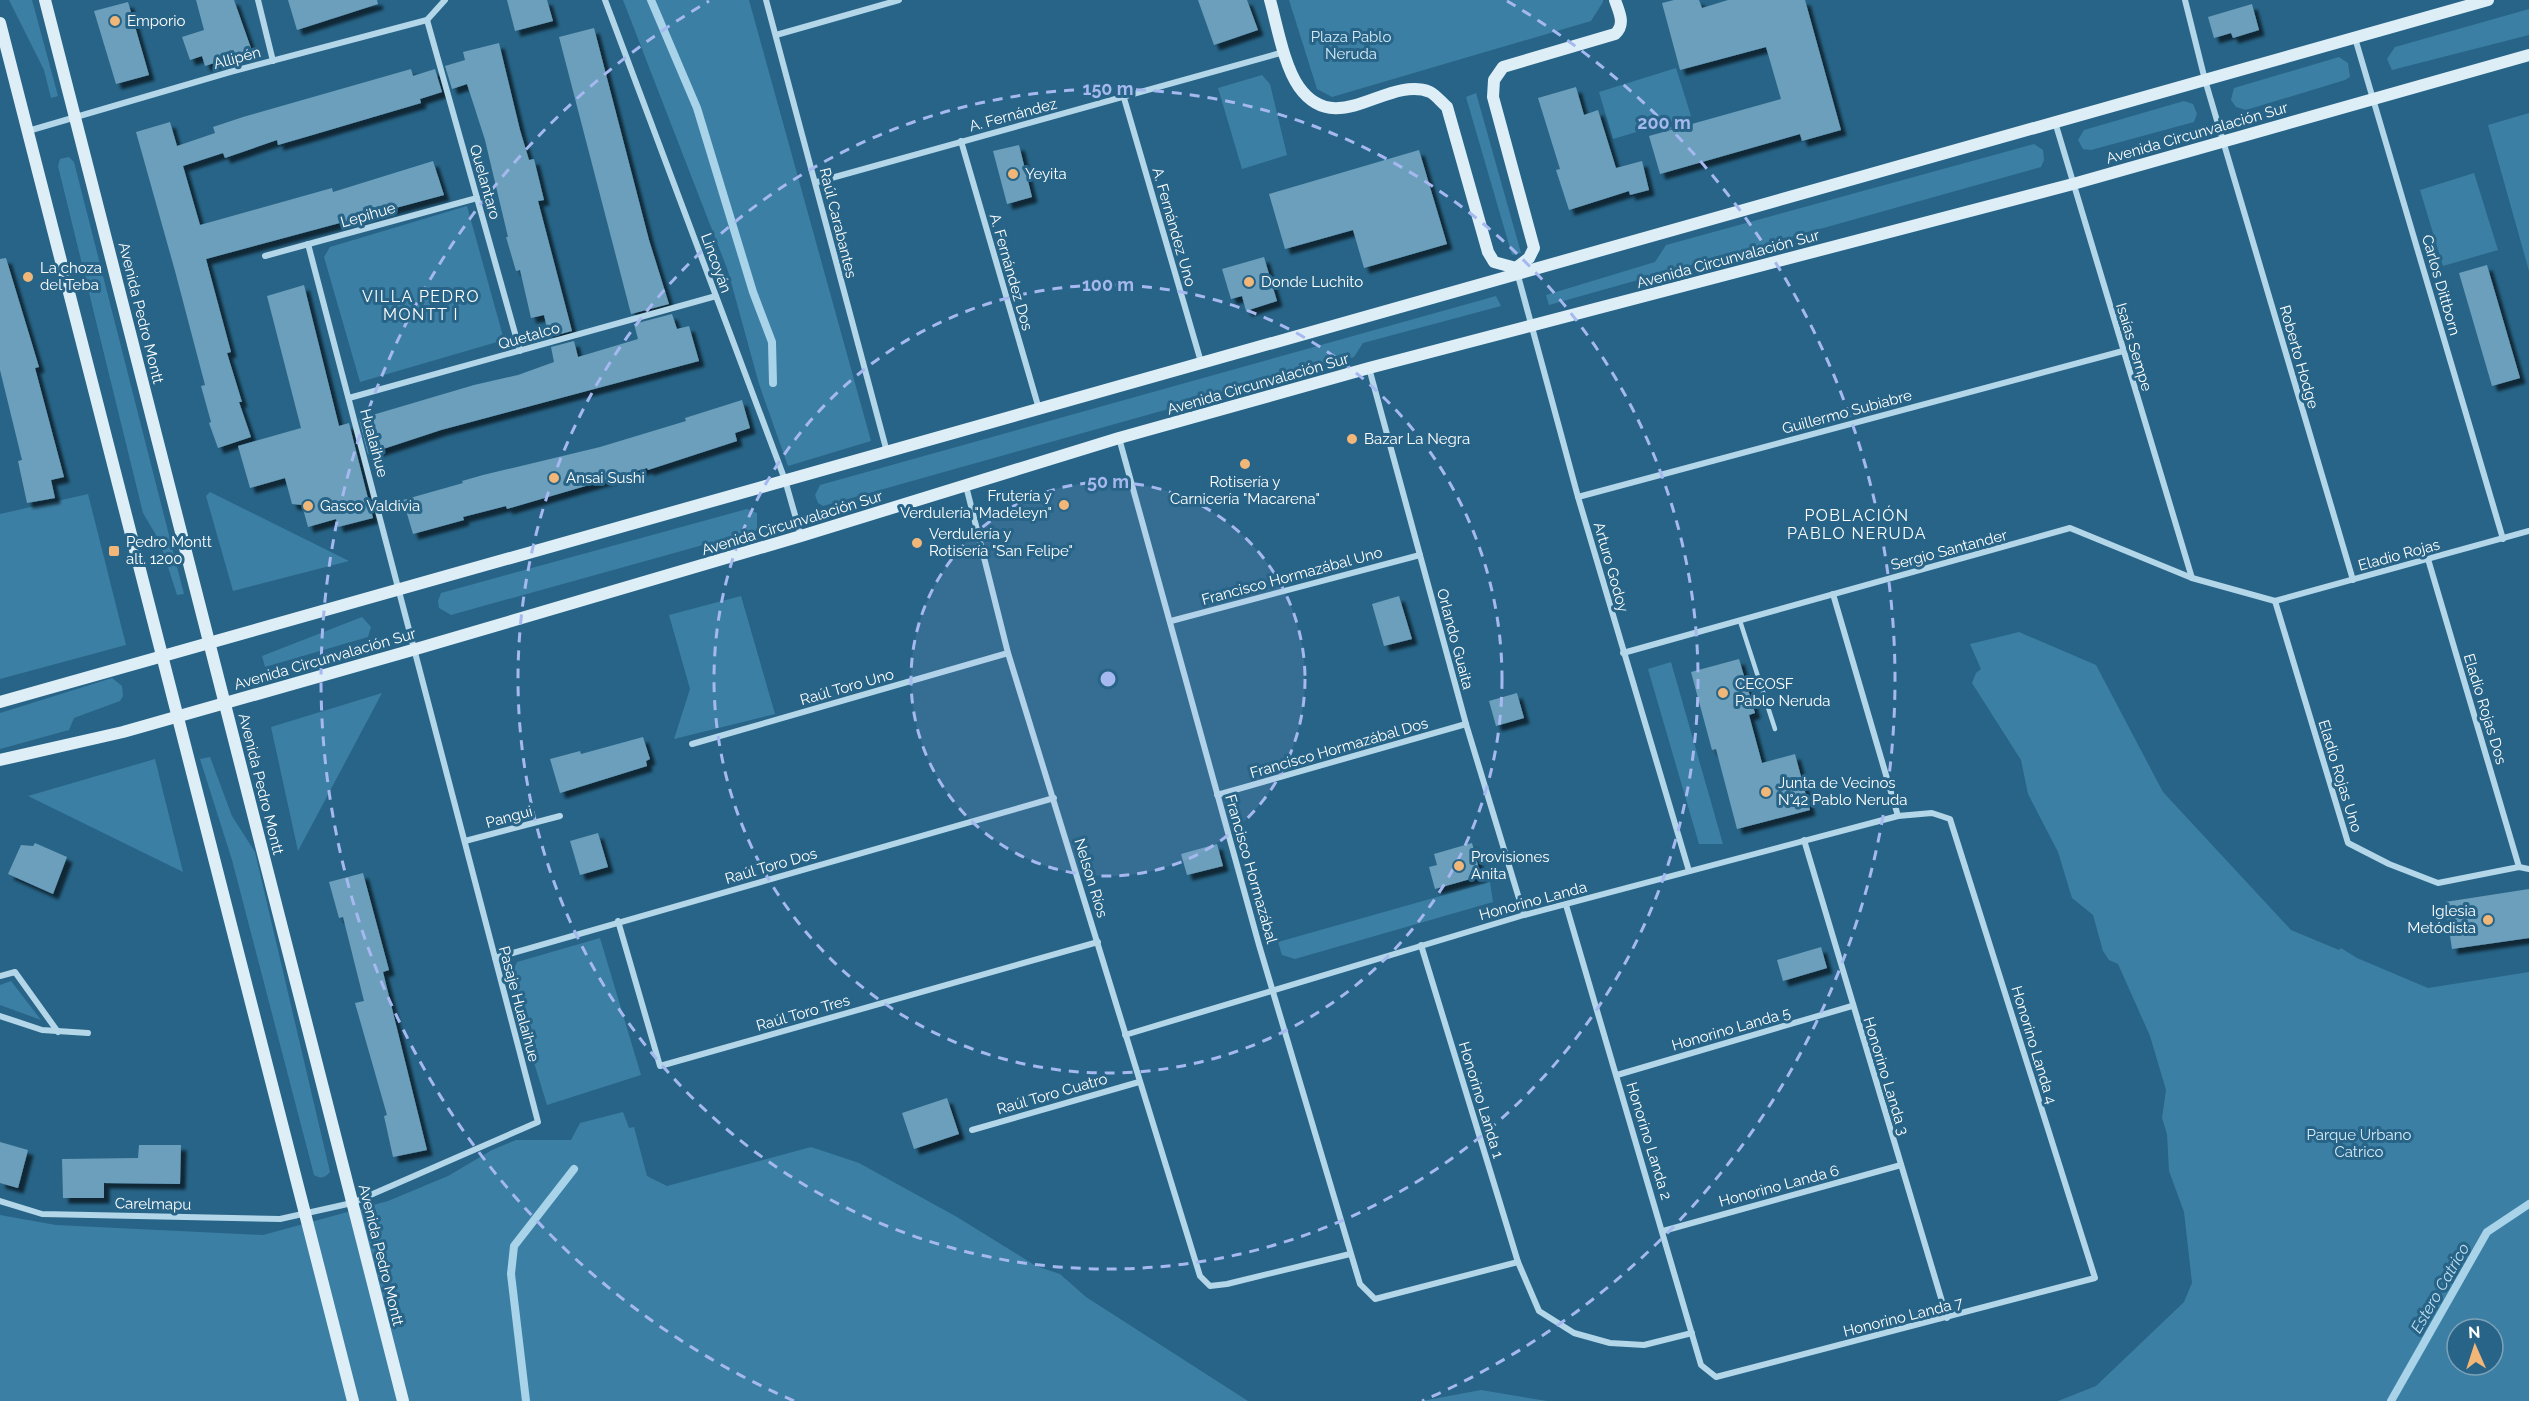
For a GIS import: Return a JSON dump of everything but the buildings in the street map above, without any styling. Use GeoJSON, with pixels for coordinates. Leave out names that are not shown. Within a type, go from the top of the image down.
{"type":"FeatureCollection","features":[{"type":"Feature","properties":{"kind":"main road","name":"Avenida Pedro Montt"},"geometry":{"type":"LineString","coordinates":[[45,0],[403,1401]]}},
{"type":"Feature","properties":{"kind":"main road"},"geometry":{"type":"LineString","coordinates":[[1269,0],[1298,85],[1314,104],[1339,109],[1412,90],[1431,92],[1447,107],[1488,252],[1494,262],[1517,271]]}},
{"type":"Feature","properties":{"kind":"main road"},"geometry":{"type":"LineString","coordinates":[[1517,271],[1529,258],[1534,248],[1493,97],[1494,80],[1503,67],[1615,34],[1622,20],[1615,0]]}},
{"type":"Feature","properties":{"kind":"main road"},"geometry":{"type":"LineString","coordinates":[[0,702],[1202,363],[1517,271],[2488,0]]}},
{"type":"Feature","properties":{"kind":"main road"},"geometry":{"type":"LineString","coordinates":[[0,23],[353,1401]]}},
{"type":"Feature","properties":{"kind":"main road","name":"Avenida Circunvalación Sur"},"geometry":{"type":"LineString","coordinates":[[0,760],[123,732],[416,649],[801,536],[1119,438],[1369,368],[2073,183],[2529,55]]}},
{"type":"Feature","properties":{"kind":"street"},"geometry":{"type":"LineString","coordinates":[[258,0],[273,61]]}},
{"type":"Feature","properties":{"kind":"street","name":"Lincoyán"},"geometry":{"type":"LineString","coordinates":[[605,0],[785,480],[801,536]]}},
{"type":"Feature","properties":{"kind":"street","name":"Raúl Carabantes"},"geometry":{"type":"LineString","coordinates":[[766,0],[817,182],[887,452]]}},
{"type":"Feature","properties":{"kind":"street"},"geometry":{"type":"LineString","coordinates":[[776,35],[899,0]]}},
{"type":"Feature","properties":{"kind":"street","name":"Roberto Hodge"},"geometry":{"type":"LineString","coordinates":[[2185,0],[2205,80],[2353,580]]}},
{"type":"Feature","properties":{"kind":"street"},"geometry":{"type":"LineString","coordinates":[[427,20],[444,1]]}},
{"type":"Feature","properties":{"kind":"street","name":"Allipén"},"geometry":{"type":"LineString","coordinates":[[28,130],[427,20]]}},
{"type":"Feature","properties":{"kind":"street","name":"Quelantaro"},"geometry":{"type":"LineString","coordinates":[[427,20],[520,351]]}},
{"type":"Feature","properties":{"kind":"street","name":"Carlos Dittborn"},"geometry":{"type":"LineString","coordinates":[[2355,38],[2375,99],[2503,538]]}},
{"type":"Feature","properties":{"kind":"street","name":"A. Fernández"},"geometry":{"type":"LineString","coordinates":[[817,182],[1285,52]]}},
{"type":"Feature","properties":{"kind":"street","name":"A. Fernández Uno"},"geometry":{"type":"LineString","coordinates":[[1124,98],[1202,363]]}},
{"type":"Feature","properties":{"kind":"street","name":"Isaías Sempe"},"geometry":{"type":"LineString","coordinates":[[2055,122],[2192,578]]}},
{"type":"Feature","properties":{"kind":"street","name":"A. Fernández Dos"},"geometry":{"type":"LineString","coordinates":[[961,141],[1039,409]]}},
{"type":"Feature","properties":{"kind":"street","name":"Lepihue"},"geometry":{"type":"LineString","coordinates":[[266,256],[477,198]]}},
{"type":"Feature","properties":{"kind":"street","name":"Hualaihue"},"geometry":{"type":"LineString","coordinates":[[308,244],[416,649]]}},
{"type":"Feature","properties":{"kind":"street","name":"Arturo Godoy"},"geometry":{"type":"LineString","coordinates":[[1517,271],[1578,497],[1689,871]]}},
{"type":"Feature","properties":{"kind":"street","name":"Quetalco"},"geometry":{"type":"LineString","coordinates":[[349,398],[716,296]]}},
{"type":"Feature","properties":{"kind":"street","name":"Guillermo Subiabre"},"geometry":{"type":"LineString","coordinates":[[1578,497],[2122,351]]}},
{"type":"Feature","properties":{"kind":"street","name":"Orlando Guaita"},"geometry":{"type":"LineString","coordinates":[[1369,368],[1466,724],[1524,915]]}},
{"type":"Feature","properties":{"kind":"street","name":"Francisco Hormazábal"},"geometry":{"type":"LineString","coordinates":[[1119,438],[1217,795],[1360,1284],[1375,1299],[1518,1262]]}},
{"type":"Feature","properties":{"kind":"street","name":"Nelson Ríos"},"geometry":{"type":"LineString","coordinates":[[966,486],[1008,653],[1200,1276],[1210,1286],[1227,1284],[1350,1254]]}},
{"type":"Feature","properties":{"kind":"street","name":"Sergio Santander"},"geometry":{"type":"LineString","coordinates":[[1623,653],[2070,528],[2192,578],[2275,601]]}},
{"type":"Feature","properties":{"kind":"street","name":"Eladio Rojas"},"geometry":{"type":"LineString","coordinates":[[2275,601],[2529,531]]}},
{"type":"Feature","properties":{"kind":"street","name":"Francisco Hormazábal Uno"},"geometry":{"type":"LineString","coordinates":[[1171,621],[1420,555]]}},
{"type":"Feature","properties":{"kind":"street","name":"Eladio Rojas Dos"},"geometry":{"type":"LineString","coordinates":[[2428,559],[2519,867]]}},
{"type":"Feature","properties":{"kind":"street"},"geometry":{"type":"LineString","coordinates":[[1833,594],[1898,816]]}},
{"type":"Feature","properties":{"kind":"street","name":"Eladio Rojas Uno"},"geometry":{"type":"LineString","coordinates":[[2275,601],[2348,843],[2389,864],[2438,883],[2519,867],[2529,869]]}},
{"type":"Feature","properties":{"kind":"street","name":"Pasaje Hualaihue"},"geometry":{"type":"LineString","coordinates":[[306,1213],[352,1203],[538,1122],[416,649]]}},
{"type":"Feature","properties":{"kind":"street","name":"Raúl Toro Uno"},"geometry":{"type":"LineString","coordinates":[[692,744],[1008,653]]}},
{"type":"Feature","properties":{"kind":"street","name":"Francisco Hormazábal Dos"},"geometry":{"type":"LineString","coordinates":[[1217,795],[1466,724]]}},
{"type":"Feature","properties":{"kind":"street","name":"Raúl Toro Dos"},"geometry":{"type":"LineString","coordinates":[[495,958],[1054,798]]}},
{"type":"Feature","properties":{"kind":"street","name":"Honorino Landa"},"geometry":{"type":"LineString","coordinates":[[1125,1035],[1273,988],[1524,915],[1804,840],[1898,816],[1932,813],[1950,819]]}},
{"type":"Feature","properties":{"kind":"street","name":"Pangui"},"geometry":{"type":"LineString","coordinates":[[465,841],[560,816]]}},
{"type":"Feature","properties":{"kind":"street","name":"Honorino Landa 4"},"geometry":{"type":"LineString","coordinates":[[1950,819],[2095,1278]]}},
{"type":"Feature","properties":{"kind":"street","name":"Honorino Landa 3"},"geometry":{"type":"LineString","coordinates":[[1804,840],[1947,1318]]}},
{"type":"Feature","properties":{"kind":"street","name":"Honorino Landa 2"},"geometry":{"type":"LineString","coordinates":[[1566,905],[1664,1230],[1701,1365],[1716,1377]]}},
{"type":"Feature","properties":{"kind":"street","name":"Raúl Toro Tres"},"geometry":{"type":"LineString","coordinates":[[618,921],[660,1066],[1098,942]]}},
{"type":"Feature","properties":{"kind":"street","name":"Honorino Landa 1"},"geometry":{"type":"LineString","coordinates":[[1421,945],[1518,1262]]}},
{"type":"Feature","properties":{"kind":"street"},"geometry":{"type":"LineString","coordinates":[[0,976],[15,972],[57,1032]]}},
{"type":"Feature","properties":{"kind":"street","name":"Honorino Landa 5"},"geometry":{"type":"LineString","coordinates":[[1617,1075],[1852,1006]]}},
{"type":"Feature","properties":{"kind":"street"},"geometry":{"type":"LineString","coordinates":[[0,1016],[42,1030],[88,1033]]}},
{"type":"Feature","properties":{"kind":"street","name":"Raúl Toro Cuatro"},"geometry":{"type":"LineString","coordinates":[[972,1130],[1139,1082]]}},
{"type":"Feature","properties":{"kind":"street","name":"Honorino Landa 6"},"geometry":{"type":"LineString","coordinates":[[1664,1230],[1901,1165]]}},
{"type":"Feature","properties":{"kind":"street","name":"Carelmapu"},"geometry":{"type":"LineString","coordinates":[[0,1201],[42,1214],[280,1219],[306,1213]]}},
{"type":"Feature","properties":{"kind":"street"},"geometry":{"type":"LineString","coordinates":[[1518,1262],[1539,1311],[1574,1333],[1610,1343],[1644,1345],[1692,1333]]}},
{"type":"Feature","properties":{"kind":"street","name":"Honorino Landa 7"},"geometry":{"type":"LineString","coordinates":[[1716,1377],[2095,1278]]}},
{"type":"Feature","properties":{"kind":"lane"},"geometry":{"type":"LineString","coordinates":[[1740,621],[1775,729]]}},
{"type":"Feature","properties":{"kind":"green space"},"geometry":{"type":"Polygon","coordinates":[[[9,0],[32,0],[58,96],[51,98],[44,70],[9,0]]]}},
{"type":"Feature","properties":{"kind":"green space"},"geometry":{"type":"Polygon","coordinates":[[[623,0],[749,0],[871,441],[788,466],[759,384],[728,271],[623,0]]]}},
{"type":"Feature","properties":{"kind":"green space","name":"Plaza Pablo Neruda"},"geometry":{"type":"Polygon","coordinates":[[[1289,0],[1603,0],[1603,2],[1591,21],[1332,97],[1317,89],[1289,0]]]}},
{"type":"Feature","properties":{"kind":"green space"},"geometry":{"type":"Polygon","coordinates":[[[2529,9],[2529,35],[2392,70],[2387,59],[2395,47],[2529,9]]]}},
{"type":"Feature","properties":{"kind":"green space"},"geometry":{"type":"Polygon","coordinates":[[[2339,57],[2348,63],[2350,77],[2345,80],[2246,110],[2236,107],[2231,100],[2234,88],[2339,57]]]}},
{"type":"Feature","properties":{"kind":"green space"},"geometry":{"type":"Polygon","coordinates":[[[1676,68],[1691,116],[1613,139],[1599,92],[1676,68]]]}},
{"type":"Feature","properties":{"kind":"green space"},"geometry":{"type":"Polygon","coordinates":[[[1262,75],[1270,84],[1287,155],[1242,169],[1218,88],[1262,75]]]}},
{"type":"Feature","properties":{"kind":"green space"},"geometry":{"type":"Polygon","coordinates":[[[1476,93],[1521,253],[1512,255],[1466,97],[1476,93]]]}},
{"type":"Feature","properties":{"kind":"green space"},"geometry":{"type":"Polygon","coordinates":[[[2184,101],[2193,104],[2197,114],[2194,122],[2091,150],[2083,149],[2078,140],[2084,130],[2184,101]]]}},
{"type":"Feature","properties":{"kind":"green space"},"geometry":{"type":"Polygon","coordinates":[[[2529,113],[2529,271],[2488,125],[2529,113]]]}},
{"type":"Feature","properties":{"kind":"green space"},"geometry":{"type":"Polygon","coordinates":[[[2034,144],[2043,150],[2044,160],[2041,167],[1549,305],[1546,295],[1655,262],[1666,245],[2034,144]]]}},
{"type":"Feature","properties":{"kind":"green space"},"geometry":{"type":"Polygon","coordinates":[[[69,157],[74,162],[184,594],[177,595],[160,542],[143,513],[58,166],[60,159],[69,157]]]}},
{"type":"Feature","properties":{"kind":"green space"},"geometry":{"type":"Polygon","coordinates":[[[2474,173],[2498,250],[2443,266],[2420,190],[2474,173]]]}},
{"type":"Feature","properties":{"kind":"green space"},"geometry":{"type":"Polygon","coordinates":[[[467,206],[504,340],[360,382],[324,257],[330,247],[467,206]]]}},
{"type":"Feature","properties":{"kind":"green space"},"geometry":{"type":"Polygon","coordinates":[[[1496,296],[1501,306],[1363,343],[1354,357],[823,506],[818,503],[815,495],[820,485],[1496,296]]]}},
{"type":"Feature","properties":{"kind":"green space"},"geometry":{"type":"Polygon","coordinates":[[[210,492],[349,561],[233,591],[206,496],[210,492]]]}},
{"type":"Feature","properties":{"kind":"green space"},"geometry":{"type":"Polygon","coordinates":[[[88,494],[126,645],[0,679],[0,514],[88,494]]]}},
{"type":"Feature","properties":{"kind":"green space"},"geometry":{"type":"Polygon","coordinates":[[[747,509],[757,513],[757,530],[451,615],[439,608],[438,601],[441,593],[747,509]]]}},
{"type":"Feature","properties":{"kind":"green space"},"geometry":{"type":"Polygon","coordinates":[[[741,596],[775,714],[674,739],[690,689],[669,615],[741,596]]]}},
{"type":"Feature","properties":{"kind":"green space"},"geometry":{"type":"Polygon","coordinates":[[[362,617],[371,627],[368,637],[265,667],[262,656],[362,617]]]}},
{"type":"Feature","properties":{"kind":"green space","name":"Parque Urbano Catrico"},"geometry":{"type":"Polygon","coordinates":[[[2019,632],[2096,665],[2163,792],[2291,930],[2339,950],[2341,948],[2357,958],[2428,988],[2529,972],[2529,1401],[2058,1401],[2096,1386],[2184,1302],[2192,1283],[2184,1212],[2169,1171],[2167,1134],[2162,1118],[2166,1090],[2150,1036],[2118,964],[2109,960],[2103,951],[2093,915],[2072,898],[2058,852],[2028,794],[2021,760],[1972,683],[1976,673],[1981,669],[1970,644],[2019,632]]]}},
{"type":"Feature","properties":{"kind":"green space"},"geometry":{"type":"Polygon","coordinates":[[[1671,662],[1723,844],[1699,844],[1648,669],[1671,662]]]}},
{"type":"Feature","properties":{"kind":"green space"},"geometry":{"type":"Polygon","coordinates":[[[112,678],[122,686],[123,696],[120,701],[74,718],[69,730],[0,749],[0,713],[112,678]]]}},
{"type":"Feature","properties":{"kind":"green space"},"geometry":{"type":"Polygon","coordinates":[[[382,693],[298,851],[271,727],[382,693]]]}},
{"type":"Feature","properties":{"kind":"green space"},"geometry":{"type":"Polygon","coordinates":[[[210,757],[232,816],[255,852],[330,1172],[323,1177],[314,1175],[232,860],[200,759],[210,757]]]}},
{"type":"Feature","properties":{"kind":"green space"},"geometry":{"type":"Polygon","coordinates":[[[155,759],[183,872],[28,796],[155,759]]]}},
{"type":"Feature","properties":{"kind":"green space"},"geometry":{"type":"Polygon","coordinates":[[[1490,882],[1493,902],[1295,959],[1282,955],[1278,942],[1490,882]]]}},
{"type":"Feature","properties":{"kind":"green space"},"geometry":{"type":"Polygon","coordinates":[[[600,938],[641,1075],[547,1105],[509,981],[517,962],[600,938]]]}},
{"type":"Feature","properties":{"kind":"green space"},"geometry":{"type":"Polygon","coordinates":[[[11,981],[41,1020],[0,1005],[0,985],[11,981]]]}},
{"type":"Feature","properties":{"kind":"green space"},"geometry":{"type":"Polygon","coordinates":[[[623,1112],[629,1128],[634,1127],[647,1176],[667,1186],[811,1147],[859,1163],[957,1217],[1036,1266],[1060,1274],[1086,1297],[1248,1401],[0,1401],[0,1215],[56,1225],[263,1235],[388,1201],[448,1176],[492,1150],[516,1140],[571,1140],[580,1123],[623,1112]]]}},
{"type":"Feature","properties":{"kind":"green space"},"geometry":{"type":"Polygon","coordinates":[[[1481,1390],[1547,1401],[1422,1401],[1481,1390]]]}},
{"type":"Feature","properties":{"kind":"waterway"},"geometry":{"type":"LineString","coordinates":[[651,0],[697,108],[753,292],[772,342],[773,383]]}},
{"type":"Feature","properties":{"kind":"waterway"},"geometry":{"type":"LineString","coordinates":[[526,1401],[511,1274],[514,1246],[574,1169]]}},
{"type":"Feature","properties":{"kind":"waterway","name":"Estero Catrico"},"geometry":{"type":"LineString","coordinates":[[2391,1401],[2487,1232],[2529,1204]]}},
{"type":"Feature","properties":{"kind":"place","name":"Emporio"},"geometry":{"type":"Point","coordinates":[115,21]}},
{"type":"Feature","properties":{"kind":"place","name":"Yeyita"},"geometry":{"type":"Point","coordinates":[1013,174]}},
{"type":"Feature","properties":{"kind":"place","name":"La choza del Teba"},"geometry":{"type":"Point","coordinates":[28,277]}},
{"type":"Feature","properties":{"kind":"place","name":"Donde Luchito"},"geometry":{"type":"Point","coordinates":[1249,282]}},
{"type":"Feature","properties":{"kind":"place","name":"Bazar La Negra"},"geometry":{"type":"Point","coordinates":[1352,439]}},
{"type":"Feature","properties":{"kind":"place","name":"Rotisería y Carnicería \"Macarena\""},"geometry":{"type":"Point","coordinates":[1245,464]}},
{"type":"Feature","properties":{"kind":"place","name":"Ansai Sushi"},"geometry":{"type":"Point","coordinates":[554,478]}},
{"type":"Feature","properties":{"kind":"place","name":"Frutería y Verdulería \"Madeleyn\""},"geometry":{"type":"Point","coordinates":[1064,505]}},
{"type":"Feature","properties":{"kind":"place","name":"Gasco Valdivia"},"geometry":{"type":"Point","coordinates":[308,506]}},
{"type":"Feature","properties":{"kind":"place","name":"Verdulería y Rotisería \"San Felipe\""},"geometry":{"type":"Point","coordinates":[917,543]}},
{"type":"Feature","properties":{"kind":"place","name":"Pedro Montt alt. 1200"},"geometry":{"type":"Point","coordinates":[114,551]}},
{"type":"Feature","properties":{"kind":"place","name":"CECOSF Pablo Neruda"},"geometry":{"type":"Point","coordinates":[1723,693]}},
{"type":"Feature","properties":{"kind":"place","name":"Junta de Vecinos N°42 Pablo Neruda"},"geometry":{"type":"Point","coordinates":[1766,792]}},
{"type":"Feature","properties":{"kind":"place","name":"Provisiones Anita"},"geometry":{"type":"Point","coordinates":[1459,866]}},
{"type":"Feature","properties":{"kind":"place","name":"Iglesia Metódista"},"geometry":{"type":"Point","coordinates":[2488,920]}},
{"type":"Feature","properties":{"kind":"district","name":"VILLA PEDRO MONTT I"},"geometry":{"type":"Point","coordinates":[421,305]}},
{"type":"Feature","properties":{"kind":"district","name":"POBLACIÓN PABLO NERUDA"},"geometry":{"type":"Point","coordinates":[1857,524]}}]}
